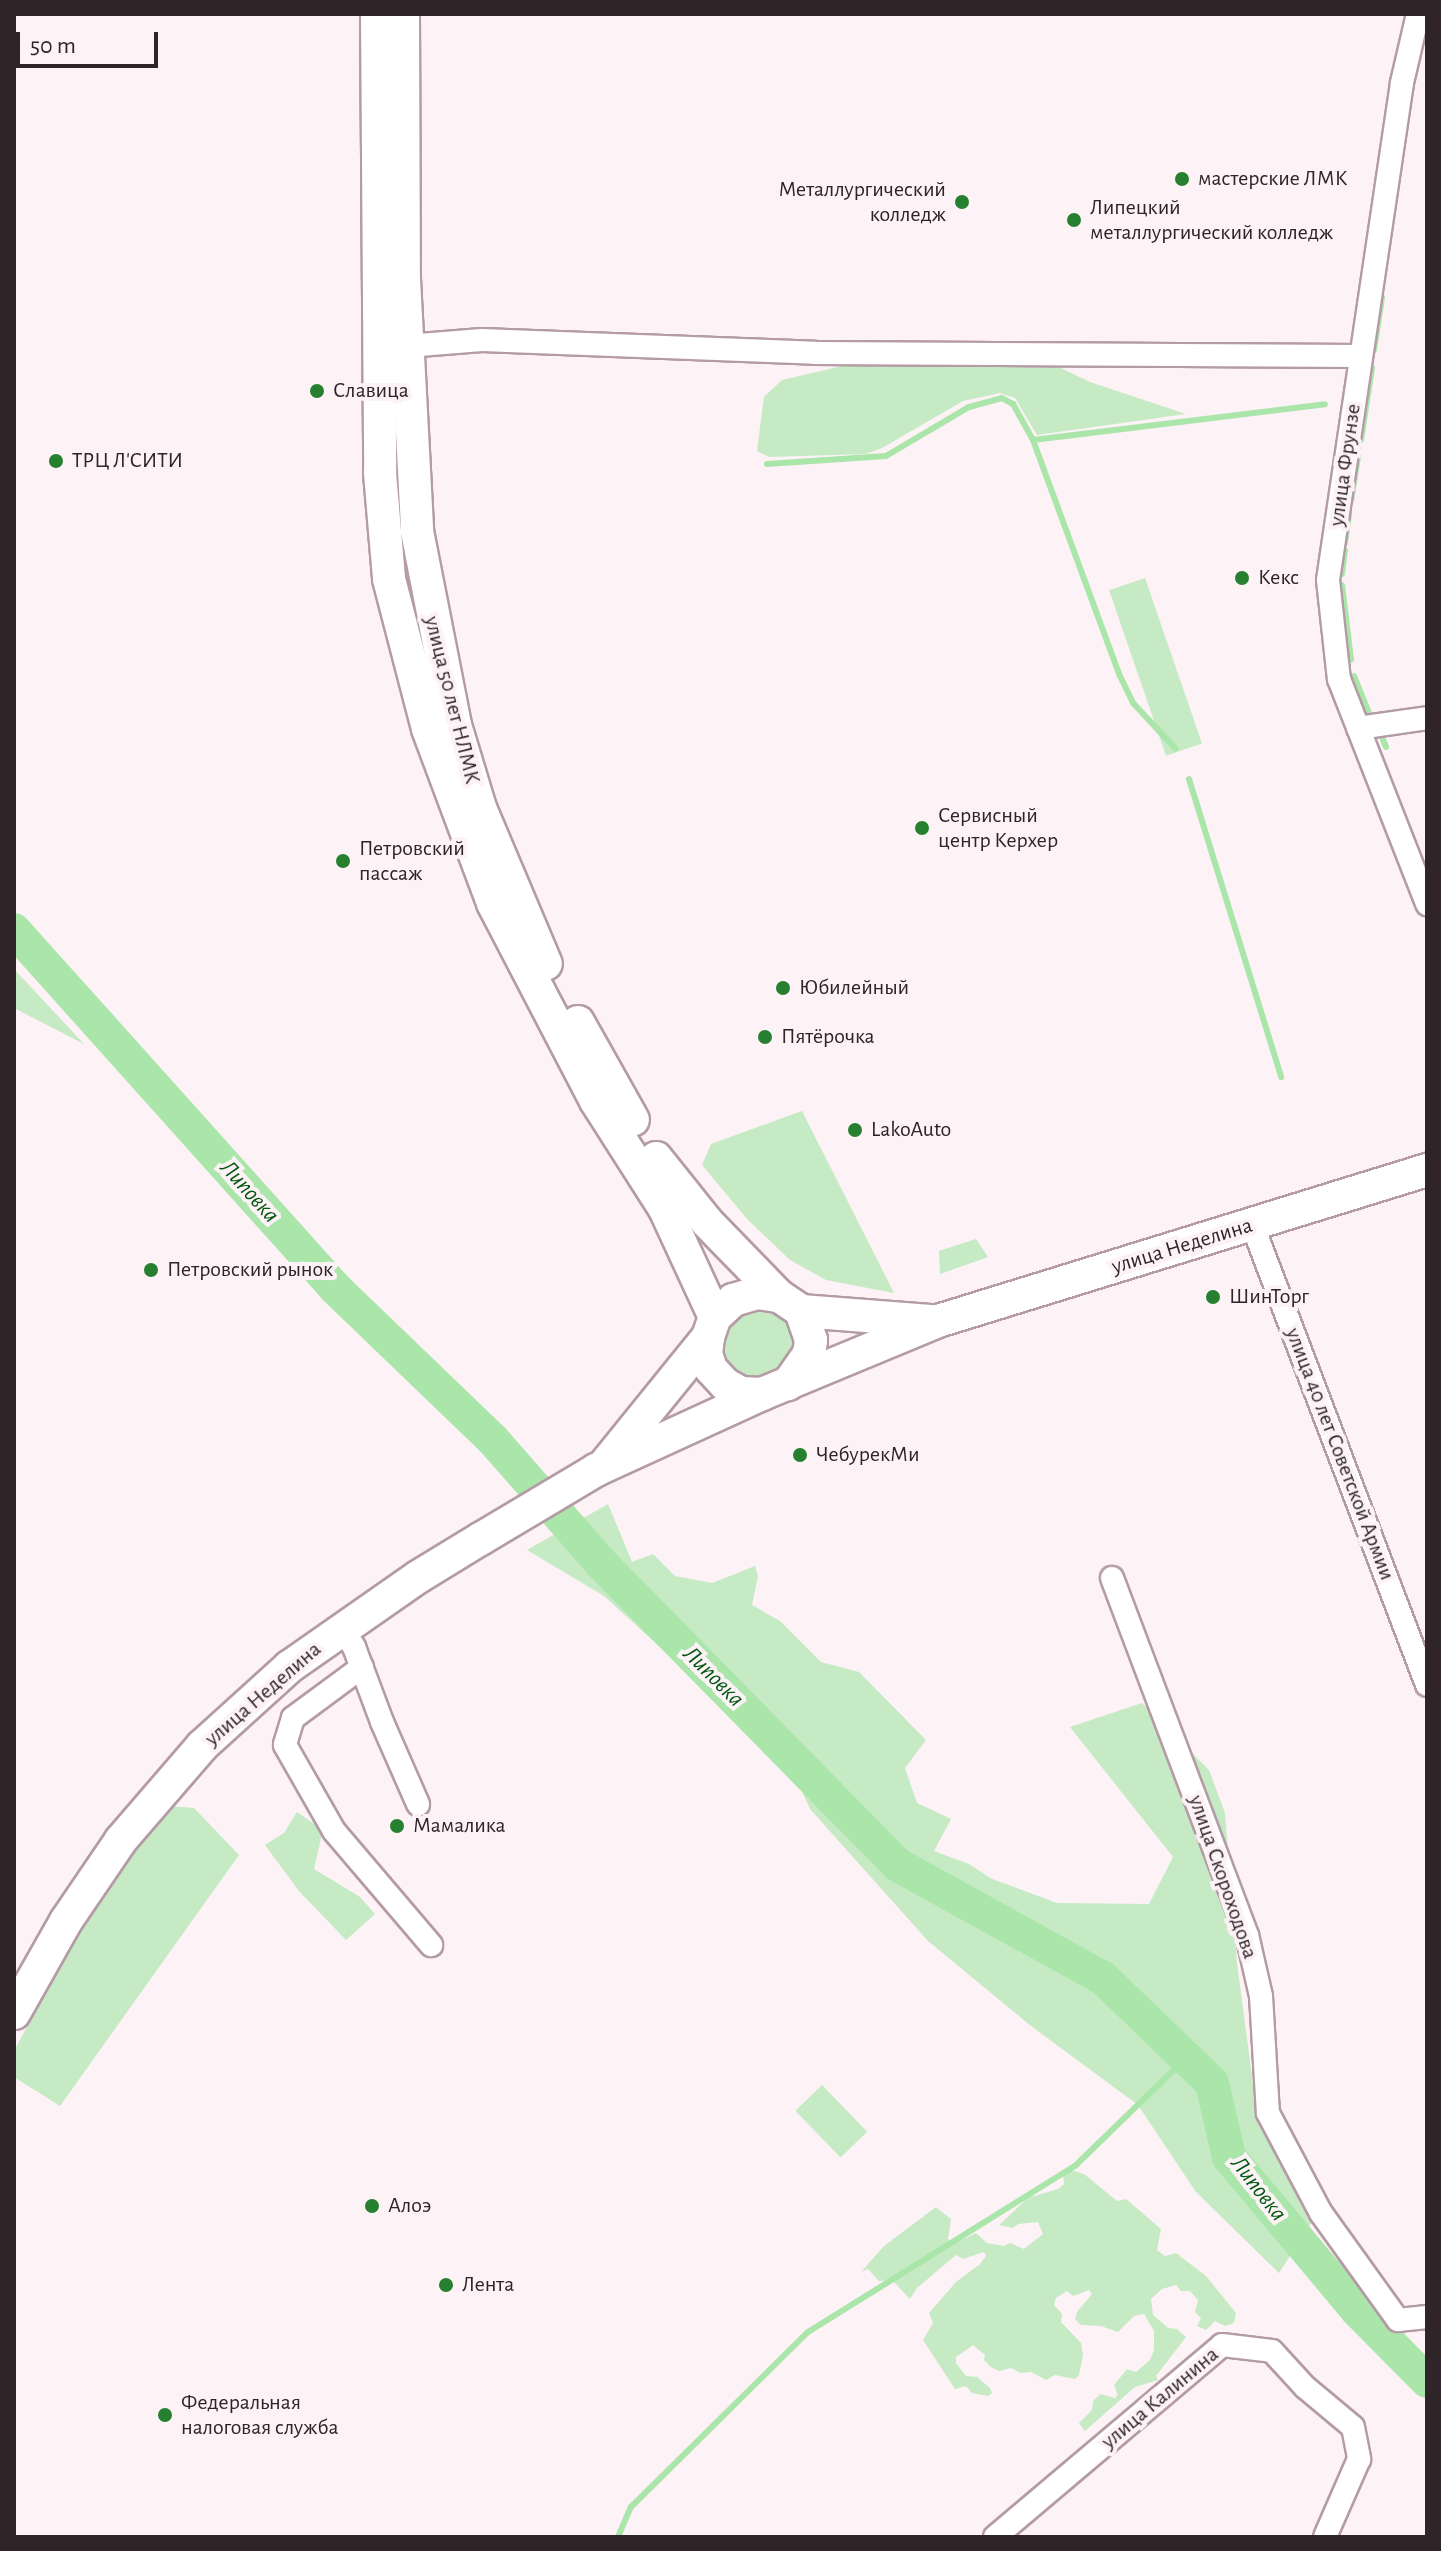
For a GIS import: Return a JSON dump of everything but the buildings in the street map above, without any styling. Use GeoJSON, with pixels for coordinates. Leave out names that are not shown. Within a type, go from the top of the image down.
{"type":"FeatureCollection","features":[{"type":"Feature","properties":{"kind":"main road","name":"улица 50 лет НЛМК"},"geometry":{"type":"LineString","coordinates":[[377,14],[380,473],[389,579],[424,714],[456,811],[493,903],[596,1101],[665,1209],[711,1327]]}},
{"type":"Feature","properties":{"kind":"main road","name":"улица 50 лет НЛМК"},"geometry":{"type":"LineString","coordinates":[[403,14],[407,346],[417,531],[452,710],[480,808],[548,968],[657,1160],[707,1222],[790,1303]]}},
{"type":"Feature","properties":{"kind":"main road","name":"улица Неделина"},"geometry":{"type":"LineString","coordinates":[[14,2013],[66,1921],[140,1815],[202,1746],[289,1667],[342,1629],[599,1469],[775,1389],[938,1321],[1427,1170]]}},
{"type":"Feature","properties":{"kind":"main road"},"geometry":{"type":"LineString","coordinates":[[599,1469],[733,1300],[757,1293],[790,1303],[938,1321]]}},
{"type":"Feature","properties":{"kind":"main road"},"geometry":{"type":"LineString","coordinates":[[711,1327],[706,1354],[711,1369],[725,1384],[741,1393],[775,1389],[809,1354],[811,1340],[790,1303]]}},
{"type":"Feature","properties":{"kind":"street","name":"улица Фрунзе"},"geometry":{"type":"LineString","coordinates":[[1418,14],[1402,83],[1328,580],[1339,679],[1427,904]]}},
{"type":"Feature","properties":{"kind":"street"},"geometry":{"type":"LineString","coordinates":[[407,346],[482,340],[815,353],[1361,356]]}},
{"type":"Feature","properties":{"kind":"street"},"geometry":{"type":"LineString","coordinates":[[1358,728],[1427,718]]}},
{"type":"Feature","properties":{"kind":"street","name":"улица 40 лет Советской Армии"},"geometry":{"type":"LineString","coordinates":[[1252,1224],[1427,1685]]}},
{"type":"Feature","properties":{"kind":"street","name":"улица Скороходова"},"geometry":{"type":"LineString","coordinates":[[1112,1578],[1247,1935],[1261,1996],[1268,2113],[1321,2213],[1398,2320],[1424,2318]]}},
{"type":"Feature","properties":{"kind":"street"},"geometry":{"type":"LineString","coordinates":[[342,1629],[362,1667],[418,1804]]}},
{"type":"Feature","properties":{"kind":"street"},"geometry":{"type":"LineString","coordinates":[[362,1667],[293,1718],[285,1745],[334,1831],[431,1945]]}},
{"type":"Feature","properties":{"kind":"street","name":"улица Калинина"},"geometry":{"type":"LineString","coordinates":[[995,2537],[1222,2345],[1272,2351],[1305,2387],[1353,2427],[1359,2459],[1325,2537]]}},
{"type":"Feature","properties":{"kind":"shaded area"},"geometry":{"type":"Polygon","coordinates":[[[1044,360],[1090,382],[1186,414],[1037,435],[1015,398],[1000,393],[963,401],[882,448],[866,454],[769,457],[757,451],[764,397],[782,380],[864,361],[1044,360]]]}},
{"type":"Feature","properties":{"kind":"shaded area"},"geometry":{"type":"Polygon","coordinates":[[[1145,578],[1202,743],[1166,756],[1109,590],[1145,578]]]}},
{"type":"Feature","properties":{"kind":"shaded area"},"geometry":{"type":"Polygon","coordinates":[[[14,969],[84,1044],[14,1008],[14,969]]]}},
{"type":"Feature","properties":{"kind":"shaded area"},"geometry":{"type":"Polygon","coordinates":[[[802,1111],[894,1293],[826,1280],[790,1260],[748,1220],[702,1165],[711,1144],[802,1111]]]}},
{"type":"Feature","properties":{"kind":"shaded area"},"geometry":{"type":"Polygon","coordinates":[[[976,1239],[988,1257],[940,1274],[939,1251],[976,1239]]]}},
{"type":"Feature","properties":{"kind":"shaded area"},"geometry":{"type":"Polygon","coordinates":[[[766,1305],[789,1321],[798,1348],[766,1387],[720,1367],[726,1316],[766,1305]]]}},
{"type":"Feature","properties":{"kind":"shaded area"},"geometry":{"type":"Polygon","coordinates":[[[608,1504],[632,1562],[653,1554],[675,1576],[712,1583],[755,1566],[758,1576],[752,1605],[780,1621],[821,1662],[859,1672],[926,1740],[905,1768],[917,1803],[951,1819],[934,1851],[969,1864],[992,1879],[1057,1903],[1149,1904],[1173,1857],[1070,1727],[1142,1703],[1209,1770],[1225,1813],[1237,1963],[1257,2114],[1311,2223],[1279,2273],[1196,2192],[1138,2105],[1031,2026],[928,1941],[810,1809],[760,1700],[744,1692],[699,1648],[673,1659],[604,1596],[527,1550],[608,1504]]]}},
{"type":"Feature","properties":{"kind":"shaded area"},"geometry":{"type":"Polygon","coordinates":[[[169,1806],[194,1808],[239,1855],[60,2106],[14,2077],[14,2051],[97,1897],[169,1806]]]}},
{"type":"Feature","properties":{"kind":"shaded area"},"geometry":{"type":"Polygon","coordinates":[[[297,1812],[323,1830],[314,1869],[360,1897],[375,1914],[346,1940],[299,1891],[265,1845],[284,1833],[297,1812]]]}},
{"type":"Feature","properties":{"kind":"shaded area"},"geometry":{"type":"Polygon","coordinates":[[[822,2085],[867,2132],[841,2157],[795,2111],[822,2085]]]}},
{"type":"Feature","properties":{"kind":"shaded area"},"geometry":{"type":"Polygon","coordinates":[[[1068,2169],[1084,2174],[1117,2201],[1126,2199],[1161,2229],[1157,2250],[1165,2256],[1176,2253],[1206,2276],[1236,2313],[1234,2323],[1225,2326],[1215,2321],[1206,2330],[1197,2326],[1201,2318],[1195,2312],[1198,2300],[1190,2291],[1181,2291],[1176,2285],[1162,2289],[1151,2299],[1153,2315],[1168,2328],[1177,2329],[1186,2337],[1156,2376],[1158,2380],[1135,2387],[1085,2431],[1079,2423],[1092,2410],[1093,2401],[1100,2394],[1115,2398],[1118,2395],[1114,2385],[1127,2369],[1136,2372],[1150,2360],[1154,2350],[1154,2331],[1144,2314],[1134,2316],[1118,2332],[1101,2326],[1081,2325],[1075,2319],[1077,2312],[1092,2294],[1089,2290],[1073,2296],[1067,2291],[1056,2298],[1054,2305],[1062,2314],[1061,2322],[1081,2343],[1083,2355],[1079,2375],[1075,2379],[1055,2375],[1046,2380],[1031,2372],[1021,2373],[1011,2368],[999,2371],[984,2360],[985,2355],[973,2345],[956,2357],[956,2363],[966,2376],[977,2377],[990,2388],[992,2393],[988,2396],[972,2393],[966,2386],[955,2389],[923,2340],[933,2323],[929,2313],[956,2282],[980,2264],[986,2256],[984,2252],[963,2259],[956,2255],[917,2288],[910,2299],[892,2280],[879,2281],[868,2269],[861,2272],[884,2246],[936,2207],[951,2219],[948,2239],[954,2244],[976,2233],[987,2243],[1004,2246],[1010,2243],[1024,2249],[1043,2234],[1038,2222],[1018,2224],[1013,2228],[999,2225],[1028,2198],[1058,2189],[1064,2184],[1063,2174],[1068,2169]]]}},
{"type":"Feature","properties":{"kind":"shaded area"},"geometry":{"type":"Polygon","coordinates":[[[1390,2338],[1427,2371],[1427,2398],[1378,2353],[1390,2338]]]}},
{"type":"Feature","properties":{"kind":"waterway"},"geometry":{"type":"LineString","coordinates":[[1374,350],[1382,298]]}},
{"type":"Feature","properties":{"kind":"waterway"},"geometry":{"type":"LineString","coordinates":[[1361,440],[1372,368]]}},
{"type":"Feature","properties":{"kind":"waterway"},"geometry":{"type":"LineString","coordinates":[[767,464],[886,456],[969,407],[1002,398],[1013,404],[1033,440],[1120,676],[1133,703],[1175,748]]}},
{"type":"Feature","properties":{"kind":"waterway"},"geometry":{"type":"LineString","coordinates":[[1033,440],[1325,404]]}},
{"type":"Feature","properties":{"kind":"waterway"},"geometry":{"type":"LineString","coordinates":[[1351,501],[1358,457]]}},
{"type":"Feature","properties":{"kind":"waterway"},"geometry":{"type":"LineString","coordinates":[[1345,543],[1349,513]]}},
{"type":"Feature","properties":{"kind":"waterway"},"geometry":{"type":"LineString","coordinates":[[1342,574],[1345,550]]}},
{"type":"Feature","properties":{"kind":"waterway"},"geometry":{"type":"LineString","coordinates":[[1342,585],[1351,659]]}},
{"type":"Feature","properties":{"kind":"waterway"},"geometry":{"type":"LineString","coordinates":[[1354,676],[1371,718]]}},
{"type":"Feature","properties":{"kind":"waterway"},"geometry":{"type":"LineString","coordinates":[[1381,735],[1386,747]]}},
{"type":"Feature","properties":{"kind":"waterway"},"geometry":{"type":"LineString","coordinates":[[1189,779],[1281,1077]]}},
{"type":"Feature","properties":{"kind":"waterway","name":"Липовка"},"geometry":{"type":"LineString","coordinates":[[14,930],[335,1288],[493,1440],[601,1563],[898,1865],[1103,1978],[1212,2083],[1229,2157],[1356,2309],[1427,2381]]}},
{"type":"Feature","properties":{"kind":"waterway"},"geometry":{"type":"LineString","coordinates":[[618,2537],[631,2507],[808,2332],[1076,2165],[1186,2058]]}},
{"type":"Feature","properties":{"kind":"place","name":"мастерские ЛМК"},"geometry":{"type":"Point","coordinates":[1182,179]}},
{"type":"Feature","properties":{"kind":"place","name":"Металлургический колледж"},"geometry":{"type":"Point","coordinates":[962,202]}},
{"type":"Feature","properties":{"kind":"place","name":"Липецкий металлургический колледж"},"geometry":{"type":"Point","coordinates":[1074,220]}},
{"type":"Feature","properties":{"kind":"place","name":"Славица"},"geometry":{"type":"Point","coordinates":[317,391]}},
{"type":"Feature","properties":{"kind":"place","name":"ТРЦ Л'СИТИ"},"geometry":{"type":"Point","coordinates":[56,461]}},
{"type":"Feature","properties":{"kind":"place","name":"Кекс"},"geometry":{"type":"Point","coordinates":[1242,578]}},
{"type":"Feature","properties":{"kind":"place","name":"Сервисный центр Керхер"},"geometry":{"type":"Point","coordinates":[922,828]}},
{"type":"Feature","properties":{"kind":"place","name":"Петровский пассаж"},"geometry":{"type":"Point","coordinates":[343,861]}},
{"type":"Feature","properties":{"kind":"place","name":"Юбилейный"},"geometry":{"type":"Point","coordinates":[783,988]}},
{"type":"Feature","properties":{"kind":"place","name":"Пятёрочка"},"geometry":{"type":"Point","coordinates":[765,1037]}},
{"type":"Feature","properties":{"kind":"place","name":"LakoAuto"},"geometry":{"type":"Point","coordinates":[855,1130]}},
{"type":"Feature","properties":{"kind":"place","name":"Петровский рынок"},"geometry":{"type":"Point","coordinates":[151,1270]}},
{"type":"Feature","properties":{"kind":"place","name":"ШинТорг"},"geometry":{"type":"Point","coordinates":[1213,1297]}},
{"type":"Feature","properties":{"kind":"place","name":"ЧебурекМи"},"geometry":{"type":"Point","coordinates":[800,1455]}},
{"type":"Feature","properties":{"kind":"place","name":"Мамалика"},"geometry":{"type":"Point","coordinates":[397,1826]}},
{"type":"Feature","properties":{"kind":"place","name":"Алоэ"},"geometry":{"type":"Point","coordinates":[372,2206]}},
{"type":"Feature","properties":{"kind":"place","name":"Лента"},"geometry":{"type":"Point","coordinates":[446,2285]}},
{"type":"Feature","properties":{"kind":"place","name":"Федеральная налоговая служба"},"geometry":{"type":"Point","coordinates":[165,2415]}}]}
